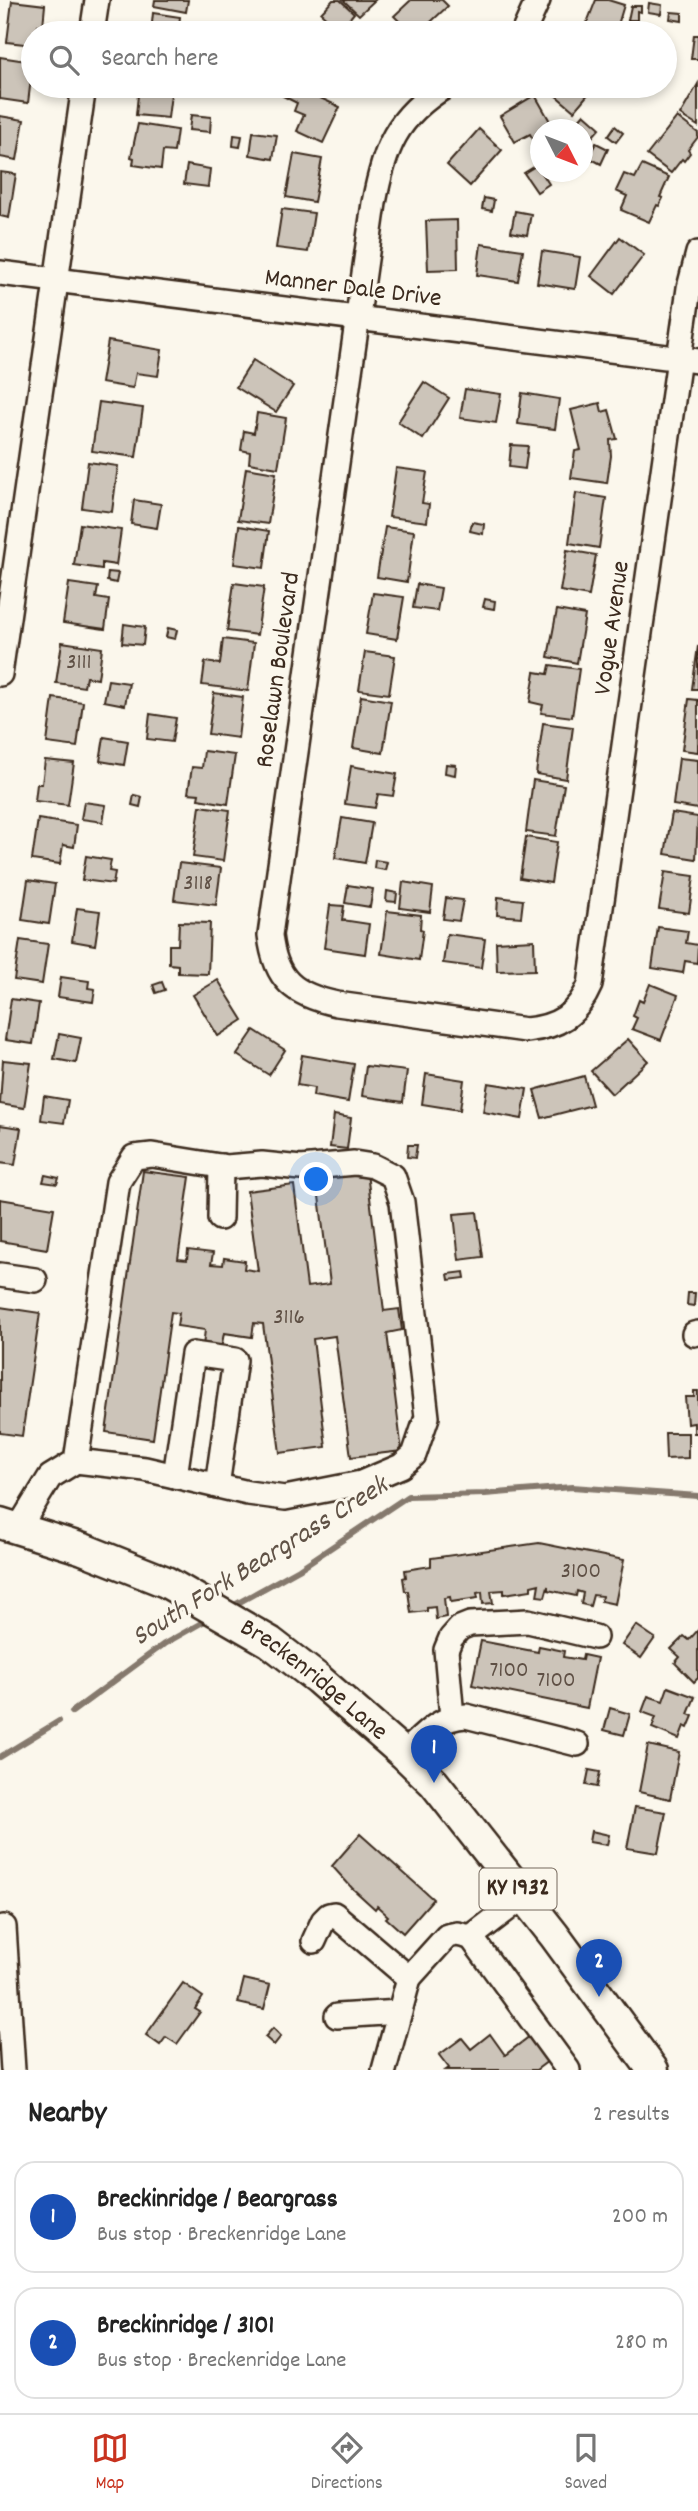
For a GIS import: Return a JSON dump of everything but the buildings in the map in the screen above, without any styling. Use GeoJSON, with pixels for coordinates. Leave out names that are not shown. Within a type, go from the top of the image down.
{"type":"FeatureCollection","features":[{"type":"Feature","properties":{"kind":"main road","name":"Breckenridge Lane"},"geometry":{"type":"LineString","coordinates":[[9,1526],[83,1549],[166,1582],[270,1642],[318,1679],[434,1783],[523,1897],[646,2068]]}},
{"type":"Feature","properties":{"kind":"street"},"geometry":{"type":"LineString","coordinates":[[94,21],[97,0]]}},
{"type":"Feature","properties":{"kind":"street"},"geometry":{"type":"LineString","coordinates":[[528,21],[538,0]]}},
{"type":"Feature","properties":{"kind":"street"},"geometry":{"type":"LineString","coordinates":[[0,674],[83,98]]}},
{"type":"Feature","properties":{"kind":"street","name":"Roselawn Boulevard"},"geometry":{"type":"LineString","coordinates":[[429,98],[406,119],[389,145],[382,162],[357,318],[270,934],[272,954],[280,972],[299,993],[312,999],[337,1004],[526,1030],[559,1023],[577,1009]]}},
{"type":"Feature","properties":{"kind":"street","name":"Vogue Avenue"},"geometry":{"type":"LineString","coordinates":[[577,1009],[590,985],[689,360],[690,288],[698,253]]}},
{"type":"Feature","properties":{"kind":"street","name":"Manner Dale Drive"},"geometry":{"type":"LineString","coordinates":[[0,273],[689,360]]}},
{"type":"Feature","properties":{"kind":"street"},"geometry":{"type":"LineString","coordinates":[[9,1526],[50,1476],[76,1461],[145,1469],[248,1493],[285,1498],[361,1483],[401,1466],[414,1454],[427,1418],[402,1202],[393,1177],[373,1166],[354,1163],[301,1168],[262,1164],[221,1166],[152,1155],[134,1157],[118,1182],[76,1461]]}},
{"type":"Feature","properties":{"kind":"street"},"geometry":{"type":"LineString","coordinates":[[220,1219],[221,1166]]}},
{"type":"Feature","properties":{"kind":"street"},"geometry":{"type":"LineString","coordinates":[[0,1275],[35,1280]]}},
{"type":"Feature","properties":{"kind":"street"},"geometry":{"type":"LineString","coordinates":[[175,1476],[194,1354],[235,1360],[217,1486]]}},
{"type":"Feature","properties":{"kind":"street"},"geometry":{"type":"LineString","coordinates":[[452,1717],[446,1650],[451,1637],[460,1628],[470,1624],[528,1621],[595,1637]]}},
{"type":"Feature","properties":{"kind":"street"},"geometry":{"type":"LineString","coordinates":[[404,1754],[438,1723],[452,1717],[466,1716],[577,1744]]}},
{"type":"Feature","properties":{"kind":"street"},"geometry":{"type":"LineString","coordinates":[[471,1937],[523,1897]]}},
{"type":"Feature","properties":{"kind":"street"},"geometry":{"type":"LineString","coordinates":[[314,1941],[323,1921],[329,1914],[334,1914],[409,1978]]}},
{"type":"Feature","properties":{"kind":"street"},"geometry":{"type":"LineString","coordinates":[[4,1927],[13,2070]]}},
{"type":"Feature","properties":{"kind":"street"},"geometry":{"type":"LineString","coordinates":[[384,2070],[409,1978],[447,1936],[457,1934],[471,1937],[568,2070]]}},
{"type":"Feature","properties":{"kind":"street"},"geometry":{"type":"LineString","coordinates":[[337,2016],[400,2012]]}},
{"type":"Feature","properties":{"kind":"waterway","name":"South Fork Beargrass Creek"},"geometry":{"type":"LineString","coordinates":[[229,1608],[299,1569],[408,1496],[485,1494],[572,1487],[698,1496]]}},
{"type":"Feature","properties":{"kind":"waterway","name":"South Fork Beargrass Creek"},"geometry":{"type":"LineString","coordinates":[[72,1712],[164,1644],[210,1618]]}},
{"type":"Feature","properties":{"kind":"waterway","name":"South Fork Beargrass Creek"},"geometry":{"type":"LineString","coordinates":[[0,1757],[59,1721]]}},
{"type":"Feature","properties":{"kind":"place","name":"Breckinridge / Beargrass"},"geometry":{"type":"Point","coordinates":[434,1783]}},
{"type":"Feature","properties":{"kind":"place","name":"Breckinridge / 3101"},"geometry":{"type":"Point","coordinates":[599,1997]}}]}
